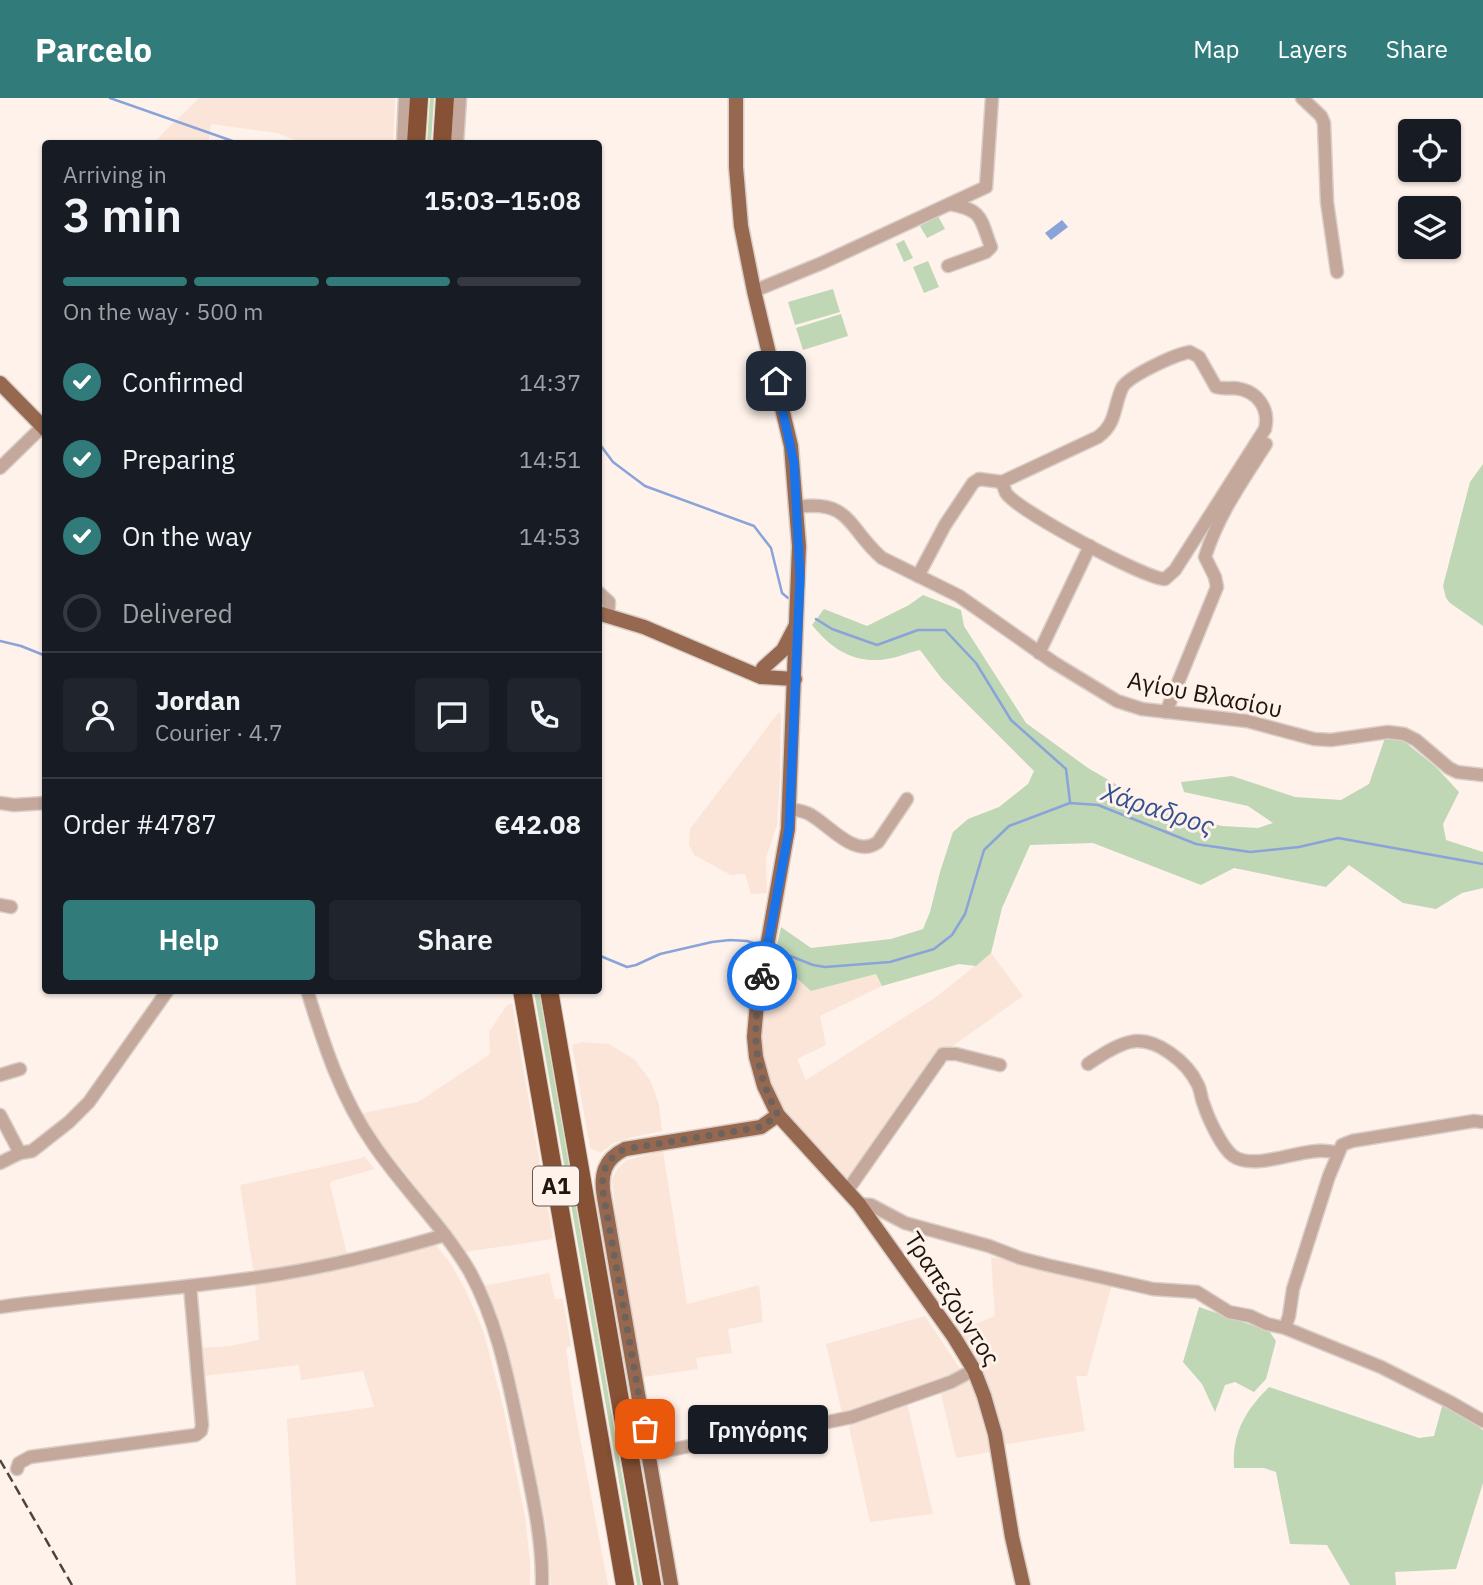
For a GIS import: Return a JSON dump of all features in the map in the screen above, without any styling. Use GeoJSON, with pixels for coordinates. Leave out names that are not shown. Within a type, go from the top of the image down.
{"type":"FeatureCollection","features":[{"type":"Feature","properties":{"kind":"highway"},"geometry":{"type":"LineString","coordinates":[[415,140],[419,98]]}},
{"type":"Feature","properties":{"kind":"highway"},"geometry":{"type":"LineString","coordinates":[[442,140],[445,98]]}},
{"type":"Feature","properties":{"kind":"highway","name":"Α1"},"geometry":{"type":"LineString","coordinates":[[521,994],[625,1585]]}},
{"type":"Feature","properties":{"kind":"highway","name":"Α1"},"geometry":{"type":"LineString","coordinates":[[552,994],[652,1585]]}},
{"type":"Feature","properties":{"kind":"main road","name":"Τραπεζούντος"},"geometry":{"type":"LineString","coordinates":[[736,98],[738,197],[754,291],[788,427],[798,507],[798,619],[790,809],[786,848],[754,1025],[758,1066],[778,1115],[859,1204],[974,1370],[995,1434],[1023,1585]]}},
{"type":"Feature","properties":{"kind":"main road"},"geometry":{"type":"LineString","coordinates":[[0,383],[42,426]]}},
{"type":"Feature","properties":{"kind":"main road"},"geometry":{"type":"LineString","coordinates":[[603,614],[644,627],[761,677],[796,674]]}},
{"type":"Feature","properties":{"kind":"main road"},"geometry":{"type":"LineString","coordinates":[[763,668],[783,650],[798,619]]}},
{"type":"Feature","properties":{"kind":"main road"},"geometry":{"type":"LineString","coordinates":[[745,670],[763,668],[796,674]]}},
{"type":"Feature","properties":{"kind":"main road"},"geometry":{"type":"LineString","coordinates":[[671,1585],[604,1197],[604,1168],[616,1154],[631,1147],[761,1127],[778,1115]]}},
{"type":"Feature","properties":{"kind":"street"},"geometry":{"type":"LineString","coordinates":[[404,140],[405,98]]}},
{"type":"Feature","properties":{"kind":"street"},"geometry":{"type":"LineString","coordinates":[[457,140],[460,98]]}},
{"type":"Feature","properties":{"kind":"street"},"geometry":{"type":"LineString","coordinates":[[754,291],[983,190],[988,184],[985,174],[992,98]]}},
{"type":"Feature","properties":{"kind":"street"},"geometry":{"type":"LineString","coordinates":[[1302,98],[1321,116],[1324,123],[1327,202],[1337,272]]}},
{"type":"Feature","properties":{"kind":"street"},"geometry":{"type":"LineString","coordinates":[[948,267],[986,252],[991,247],[980,217],[975,211],[949,204]]}},
{"type":"Feature","properties":{"kind":"street"},"geometry":{"type":"LineString","coordinates":[[918,576],[945,525],[973,483],[979,480],[1002,482],[1104,433],[1110,428],[1123,385],[1142,372],[1190,352],[1199,357],[1216,387],[1236,388],[1252,395],[1263,404],[1268,418],[1265,429],[1165,579],[1157,579],[1090,546],[1013,500],[1005,492],[1002,482]]}},
{"type":"Feature","properties":{"kind":"street"},"geometry":{"type":"LineString","coordinates":[[0,468],[42,430]]}},
{"type":"Feature","properties":{"kind":"street"},"geometry":{"type":"LineString","coordinates":[[1166,712],[1217,587],[1216,577],[1205,557],[1209,546],[1226,505],[1266,444]]}},
{"type":"Feature","properties":{"kind":"street","name":"Αγίου Βλασίου"},"geometry":{"type":"LineString","coordinates":[[798,507],[814,505],[845,514],[881,558],[959,596],[1039,653],[1117,701],[1142,709],[1247,721],[1314,739],[1331,740],[1388,732],[1404,734],[1416,740],[1449,768],[1457,772],[1483,775]]}},
{"type":"Feature","properties":{"kind":"street"},"geometry":{"type":"LineString","coordinates":[[1039,653],[1090,546]]}},
{"type":"Feature","properties":{"kind":"street"},"geometry":{"type":"LineString","coordinates":[[602,596],[609,602],[603,614]]}},
{"type":"Feature","properties":{"kind":"street"},"geometry":{"type":"LineString","coordinates":[[790,809],[810,814],[847,840],[865,848],[878,842],[907,799]]}},
{"type":"Feature","properties":{"kind":"street"},"geometry":{"type":"LineString","coordinates":[[0,803],[42,803]]}},
{"type":"Feature","properties":{"kind":"street"},"geometry":{"type":"LineString","coordinates":[[0,1163],[20,1153],[32,1151],[69,1122],[89,1102],[165,994]]}},
{"type":"Feature","properties":{"kind":"street"},"geometry":{"type":"LineString","coordinates":[[308,994],[328,1056],[353,1112],[388,1165],[445,1235],[479,1290],[499,1345],[537,1514],[542,1585]]}},
{"type":"Feature","properties":{"kind":"street"},"geometry":{"type":"LineString","coordinates":[[1088,1064],[1129,1042],[1153,1043],[1171,1054],[1191,1072],[1199,1086],[1209,1117],[1232,1155],[1246,1161],[1256,1161],[1318,1151],[1338,1152]]}},
{"type":"Feature","properties":{"kind":"street"},"geometry":{"type":"LineString","coordinates":[[847,1191],[943,1054],[956,1054],[1000,1065]]}},
{"type":"Feature","properties":{"kind":"street"},"geometry":{"type":"LineString","coordinates":[[0,1075],[20,1069]]}},
{"type":"Feature","properties":{"kind":"street"},"geometry":{"type":"LineString","coordinates":[[0,1115],[20,1153]]}},
{"type":"Feature","properties":{"kind":"street"},"geometry":{"type":"LineString","coordinates":[[1284,1328],[1289,1316],[1293,1289],[1342,1145],[1352,1141],[1474,1121],[1483,1122]]}},
{"type":"Feature","properties":{"kind":"street"},"geometry":{"type":"LineString","coordinates":[[859,1204],[872,1205],[905,1223],[989,1246],[1020,1258],[1153,1289],[1197,1292],[1229,1312],[1284,1328],[1417,1384],[1483,1421]]}},
{"type":"Feature","properties":{"kind":"street"},"geometry":{"type":"LineString","coordinates":[[0,1307],[282,1274],[380,1254],[445,1235]]}},
{"type":"Feature","properties":{"kind":"street"},"geometry":{"type":"LineString","coordinates":[[17,1469],[19,1463],[30,1457],[109,1448],[201,1432],[190,1286]]}},
{"type":"Feature","properties":{"kind":"street"},"geometry":{"type":"LineString","coordinates":[[650,1454],[755,1437],[852,1416],[951,1382],[974,1370]]}},
{"type":"Feature","properties":{"kind":"shaded area"},"geometry":{"type":"Polygon","coordinates":[[[199,98],[395,98],[393,140],[296,140],[277,133],[211,124],[208,140],[156,140],[199,98]]]}},
{"type":"Feature","properties":{"kind":"shaded area"},"geometry":{"type":"Polygon","coordinates":[[[778,713],[781,713],[780,778],[777,825],[766,858],[767,893],[751,894],[745,874],[731,875],[694,855],[689,845],[690,829],[778,713]]]}},
{"type":"Feature","properties":{"kind":"shaded area"},"geometry":{"type":"Polygon","coordinates":[[[991,953],[1023,996],[940,1055],[847,1186],[783,1118],[760,1061],[760,1004],[774,958],[811,991],[876,974],[882,986],[820,1016],[826,1045],[797,1059],[806,1080],[936,997],[991,953]]]}},
{"type":"Feature","properties":{"kind":"shaded area"},"geometry":{"type":"Polygon","coordinates":[[[512,1003],[553,1239],[465,1252],[358,1114],[418,1102],[490,1054],[489,1032],[507,1005],[512,1003]]]}},
{"type":"Feature","properties":{"kind":"shaded area"},"geometry":{"type":"Polygon","coordinates":[[[581,1042],[609,1044],[634,1059],[650,1080],[659,1104],[662,1131],[614,1143],[600,1153],[590,1148],[572,1045],[581,1042]]]}},
{"type":"Feature","properties":{"kind":"shaded area"},"geometry":{"type":"Polygon","coordinates":[[[663,1151],[687,1304],[759,1285],[763,1322],[728,1329],[732,1353],[696,1358],[698,1369],[644,1377],[619,1243],[612,1179],[618,1168],[627,1160],[663,1151]]]}},
{"type":"Feature","properties":{"kind":"shaded area"},"geometry":{"type":"Polygon","coordinates":[[[364,1156],[375,1169],[332,1181],[330,1184],[348,1258],[254,1275],[240,1185],[364,1156]]]}},
{"type":"Feature","properties":{"kind":"shaded area"},"geometry":{"type":"Polygon","coordinates":[[[435,1244],[451,1264],[483,1330],[504,1411],[525,1517],[530,1585],[296,1585],[287,1419],[374,1407],[363,1371],[301,1380],[299,1365],[203,1376],[200,1348],[259,1340],[255,1283],[346,1266],[435,1244]]]}},
{"type":"Feature","properties":{"kind":"shaded area"},"geometry":{"type":"Polygon","coordinates":[[[991,1257],[1112,1284],[1087,1376],[1076,1376],[1085,1431],[1003,1445],[955,1332],[995,1316],[991,1257]]]}},
{"type":"Feature","properties":{"kind":"shaded area"},"geometry":{"type":"Polygon","coordinates":[[[549,1273],[555,1299],[563,1299],[571,1346],[566,1348],[574,1406],[608,1585],[551,1585],[546,1525],[523,1411],[510,1356],[495,1310],[483,1286],[549,1273]]]}},
{"type":"Feature","properties":{"kind":"shaded area"},"geometry":{"type":"Polygon","coordinates":[[[925,1316],[963,1373],[842,1413],[826,1344],[925,1316]]]}},
{"type":"Feature","properties":{"kind":"shaded area"},"geometry":{"type":"Polygon","coordinates":[[[965,1380],[972,1384],[991,1452],[956,1458],[940,1390],[965,1380]]]}},
{"type":"Feature","properties":{"kind":"shaded area"},"geometry":{"type":"Polygon","coordinates":[[[907,1403],[933,1514],[870,1522],[849,1427],[852,1420],[907,1403]]]}},
{"type":"Feature","properties":{"kind":"green space"},"geometry":{"type":"Polygon","coordinates":[[[430,98],[434,98],[431,140],[427,140],[430,98]]]}},
{"type":"Feature","properties":{"kind":"green space"},"geometry":{"type":"Polygon","coordinates":[[[938,216],[945,229],[927,238],[920,226],[938,216]]]}},
{"type":"Feature","properties":{"kind":"green space"},"geometry":{"type":"Polygon","coordinates":[[[904,240],[913,258],[904,262],[896,244],[904,240]]]}},
{"type":"Feature","properties":{"kind":"green space"},"geometry":{"type":"Polygon","coordinates":[[[928,261],[939,287],[924,293],[913,267],[928,261]]]}},
{"type":"Feature","properties":{"kind":"green space"},"geometry":{"type":"Polygon","coordinates":[[[833,289],[840,312],[795,325],[788,302],[833,289]]]}},
{"type":"Feature","properties":{"kind":"green space"},"geometry":{"type":"Polygon","coordinates":[[[841,314],[848,336],[803,350],[796,328],[841,314]]]}},
{"type":"Feature","properties":{"kind":"green space"},"geometry":{"type":"Polygon","coordinates":[[[1483,464],[1483,626],[1450,603],[1443,586],[1470,482],[1483,464]]]}},
{"type":"Feature","properties":{"kind":"green space"},"geometry":{"type":"Polygon","coordinates":[[[923,595],[961,610],[964,626],[1026,723],[1088,768],[1160,810],[1222,826],[1258,828],[1273,823],[1248,806],[1184,792],[1181,782],[1232,776],[1295,797],[1341,800],[1369,784],[1385,738],[1401,739],[1436,767],[1459,792],[1443,824],[1446,840],[1483,852],[1483,888],[1462,893],[1436,909],[1403,903],[1349,865],[1326,887],[1234,868],[1201,885],[1093,843],[1030,845],[1002,908],[991,953],[976,966],[959,964],[882,986],[876,974],[811,991],[774,958],[781,927],[811,948],[891,939],[923,929],[953,832],[968,819],[999,807],[1028,784],[1034,771],[942,679],[920,650],[882,660],[857,658],[833,646],[812,625],[824,609],[867,626],[923,595]]]}},
{"type":"Feature","properties":{"kind":"green space"},"geometry":{"type":"Polygon","coordinates":[[[535,994],[540,994],[641,1585],[637,1585],[535,994]]]}},
{"type":"Feature","properties":{"kind":"green space"},"geometry":{"type":"Polygon","coordinates":[[[1199,1307],[1269,1331],[1276,1341],[1266,1379],[1254,1392],[1235,1382],[1225,1385],[1215,1412],[1202,1384],[1183,1362],[1199,1307]]]}},
{"type":"Feature","properties":{"kind":"green space"},"geometry":{"type":"Polygon","coordinates":[[[1269,1387],[1419,1438],[1434,1436],[1443,1403],[1483,1430],[1483,1483],[1456,1569],[1395,1572],[1396,1585],[1350,1585],[1327,1545],[1290,1544],[1276,1472],[1264,1468],[1234,1468],[1235,1444],[1242,1423],[1269,1387]]]}},
{"type":"Feature","properties":{"kind":"water"},"geometry":{"type":"Polygon","coordinates":[[[1062,220],[1068,227],[1051,240],[1045,233],[1062,220]]]}},
{"type":"Feature","properties":{"kind":"waterway"},"geometry":{"type":"LineString","coordinates":[[110,98],[230,140]]}},
{"type":"Feature","properties":{"kind":"waterway"},"geometry":{"type":"LineString","coordinates":[[602,447],[613,462],[645,486],[754,526],[771,548],[782,593],[788,598]]}},
{"type":"Feature","properties":{"kind":"waterway"},"geometry":{"type":"LineString","coordinates":[[816,619],[832,629],[877,645],[918,630],[945,630],[976,663],[1011,720],[1066,769],[1070,802]]}},
{"type":"Feature","properties":{"kind":"waterway","name":"Χάραδρος"},"geometry":{"type":"LineString","coordinates":[[0,641],[42,654]]}},
{"type":"Feature","properties":{"kind":"waterway","name":"Χάραδρος"},"geometry":{"type":"LineString","coordinates":[[775,950],[825,967],[890,962],[934,949],[952,935],[965,914],[984,850],[1009,826],[1070,803],[1098,805],[1196,844],[1250,852],[1299,847],[1338,838],[1483,864]]}},
{"type":"Feature","properties":{"kind":"waterway","name":"Χάραδρος"},"geometry":{"type":"LineString","coordinates":[[602,957],[627,967],[660,954],[712,942],[747,941],[760,945]]}},
{"type":"Feature","properties":{"kind":"railway"},"geometry":{"type":"LineString","coordinates":[[0,1460],[72,1585]]}},
{"type":"Feature","properties":{"kind":"way so far"},"geometry":{"type":"LineString","coordinates":[[645,1429],[604,1197],[603,1172],[611,1158],[625,1149],[761,1127],[768,1125],[778,1115],[764,1086],[756,1057],[755,1014],[762,976]]}},
{"type":"Feature","properties":{"kind":"place","name":"Γρηγόρης"},"geometry":{"type":"Point","coordinates":[645,1429]}},
{"type":"Feature","properties":{"kind":"route"},"geometry":{"type":"LineString","coordinates":[[762,976],[789,829],[800,577],[794,463],[776,381]]}}]}
